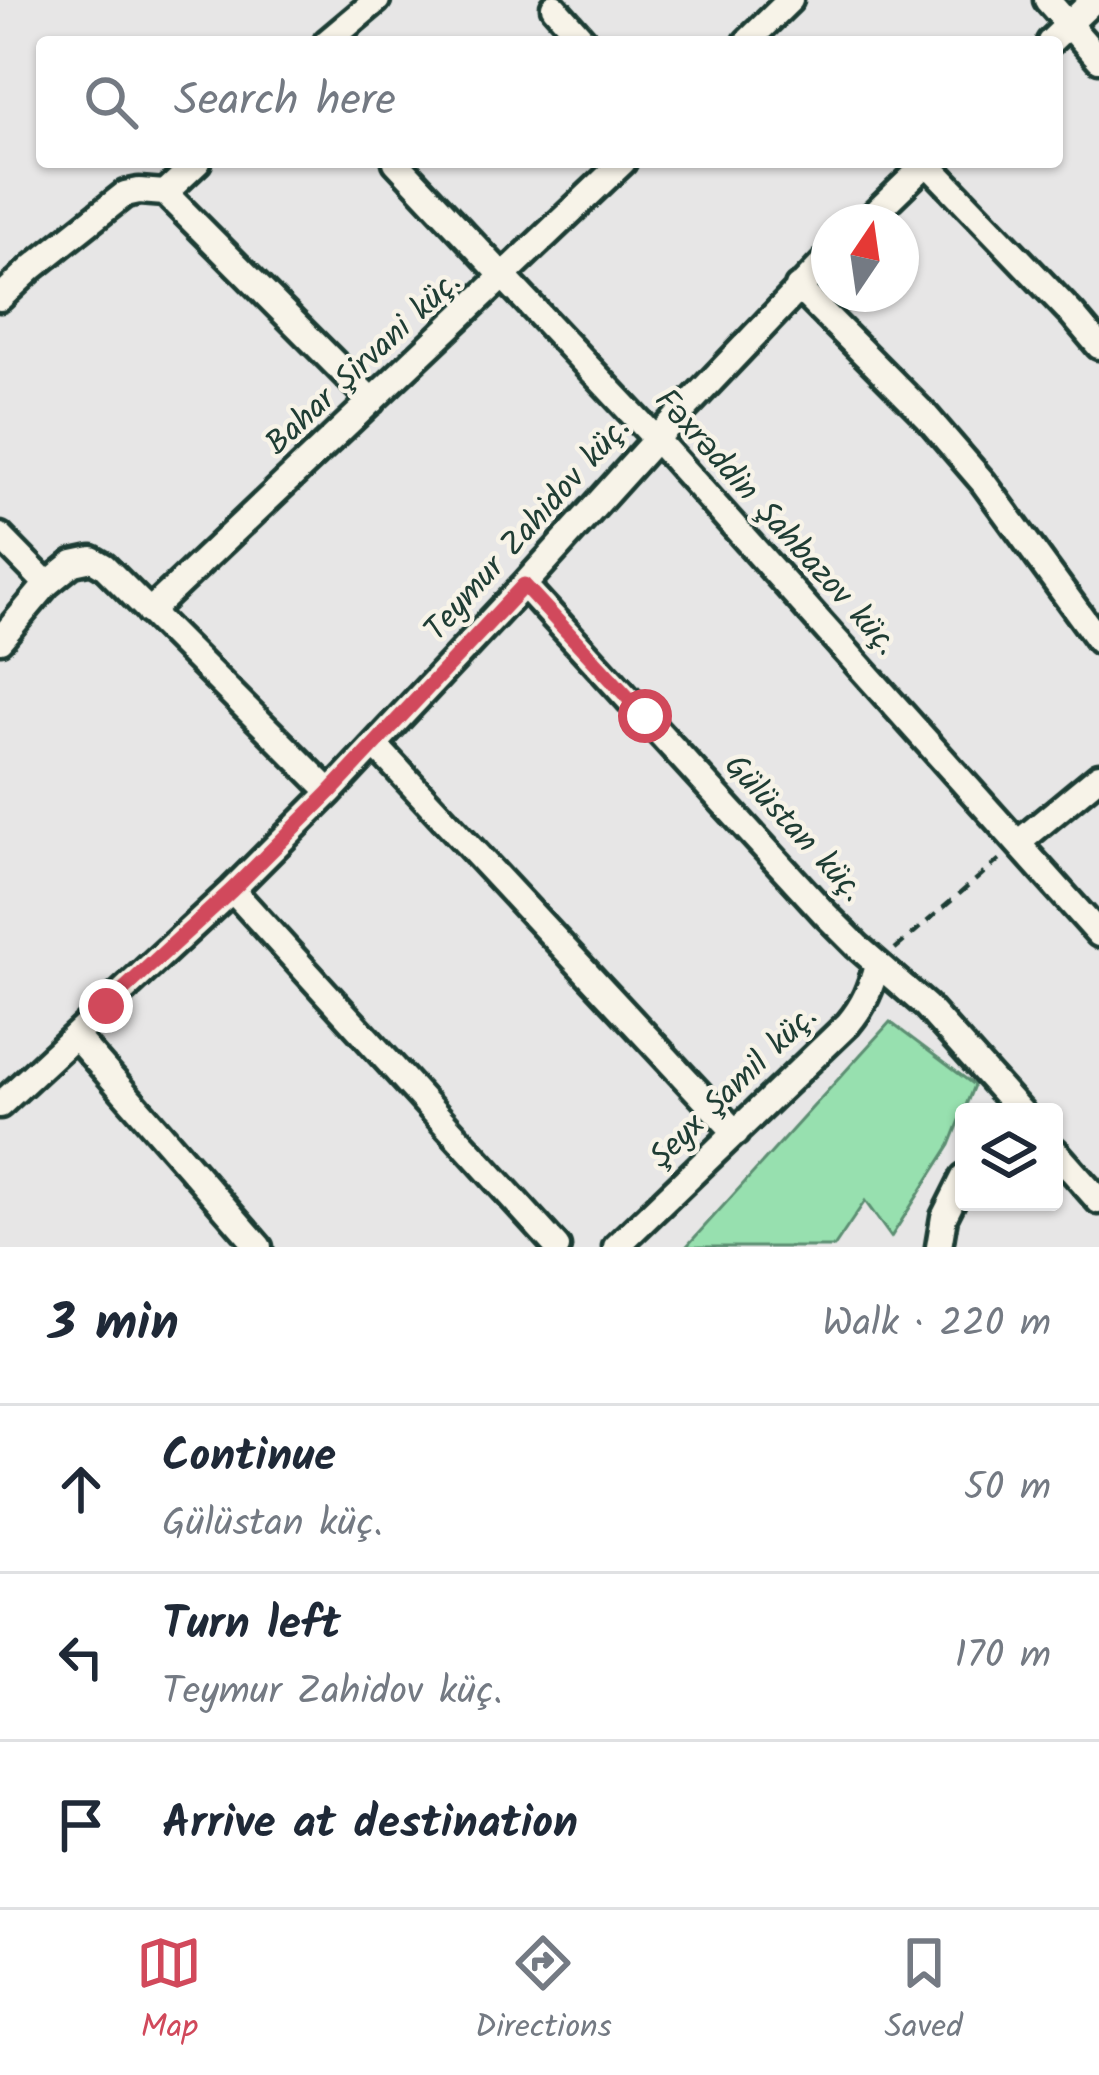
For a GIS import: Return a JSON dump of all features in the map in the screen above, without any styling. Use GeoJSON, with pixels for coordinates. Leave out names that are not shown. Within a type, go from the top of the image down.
{"type":"FeatureCollection","features":[{"type":"Feature","properties":{"kind":"street"},"geometry":{"type":"LineString","coordinates":[[753,36],[790,0]]}},
{"type":"Feature","properties":{"kind":"street"},"geometry":{"type":"LineString","coordinates":[[1047,0],[1059,33],[1099,59]]}},
{"type":"Feature","properties":{"kind":"street"},"geometry":{"type":"LineString","coordinates":[[1059,33],[1094,0]]}},
{"type":"Feature","properties":{"kind":"street"},"geometry":{"type":"LineString","coordinates":[[333,36],[363,4]]}},
{"type":"Feature","properties":{"kind":"street"},"geometry":{"type":"LineString","coordinates":[[554,7],[580,36]]}},
{"type":"Feature","properties":{"kind":"street"},"geometry":{"type":"LineString","coordinates":[[165,193],[191,168]]}},
{"type":"Feature","properties":{"kind":"street","name":"Fəxrəddin Şahbazov küç."},"geometry":{"type":"LineString","coordinates":[[402,168],[656,439],[1099,934]]}},
{"type":"Feature","properties":{"kind":"street","name":"Bahar Şirvani küç."},"geometry":{"type":"LineString","coordinates":[[148,612],[617,168]]}},
{"type":"Feature","properties":{"kind":"street"},"geometry":{"type":"LineString","coordinates":[[885,204],[922,168]]}},
{"type":"Feature","properties":{"kind":"street"},"geometry":{"type":"LineString","coordinates":[[932,168],[1099,346]]}},
{"type":"Feature","properties":{"kind":"street"},"geometry":{"type":"LineString","coordinates":[[0,298],[125,194],[139,190],[165,193],[372,400]]}},
{"type":"Feature","properties":{"kind":"street","name":"Teymur Zahidov küç."},"geometry":{"type":"LineString","coordinates":[[0,1105],[232,890],[330,792],[811,274]]}},
{"type":"Feature","properties":{"kind":"street"},"geometry":{"type":"LineString","coordinates":[[798,287],[927,417],[983,482],[1099,641]]}},
{"type":"Feature","properties":{"kind":"street"},"geometry":{"type":"LineString","coordinates":[[0,536],[47,584]]}},
{"type":"Feature","properties":{"kind":"street"},"geometry":{"type":"LineString","coordinates":[[0,640],[47,584],[73,563],[92,560],[104,566],[330,792]]}},
{"type":"Feature","properties":{"kind":"street","name":"Gülüstan küç."},"geometry":{"type":"LineString","coordinates":[[524,585],[825,914],[926,1006],[996,1101]]}},
{"type":"Feature","properties":{"kind":"street"},"geometry":{"type":"LineString","coordinates":[[375,745],[736,1132]]}},
{"type":"Feature","properties":{"kind":"street"},"geometry":{"type":"LineString","coordinates":[[1018,843],[1099,776]]}},
{"type":"Feature","properties":{"kind":"street"},"geometry":{"type":"LineString","coordinates":[[232,890],[557,1247]]}},
{"type":"Feature","properties":{"kind":"street","name":"Şeyx Şamil küç."},"geometry":{"type":"LineString","coordinates":[[616,1247],[848,1024],[862,1007],[877,964]]}},
{"type":"Feature","properties":{"kind":"street"},"geometry":{"type":"LineString","coordinates":[[75,1036],[259,1247]]}},
{"type":"Feature","properties":{"kind":"street"},"geometry":{"type":"LineString","coordinates":[[1063,1160],[1099,1202]]}},
{"type":"Feature","properties":{"kind":"street"},"geometry":{"type":"LineString","coordinates":[[939,1247],[944,1216],[955,1195]]}},
{"type":"Feature","properties":{"kind":"path"},"geometry":{"type":"LineString","coordinates":[[877,964],[1018,843]]}},
{"type":"Feature","properties":{"kind":"green space"},"geometry":{"type":"Polygon","coordinates":[[[890,1022],[974,1085],[967,1103],[955,1103],[950,1145],[891,1237],[865,1201],[834,1247],[686,1247],[890,1022]]]}},
{"type":"Feature","properties":{"kind":"route"},"geometry":{"type":"LineString","coordinates":[[106,1006],[330,792],[524,585],[645,716]]}}]}
